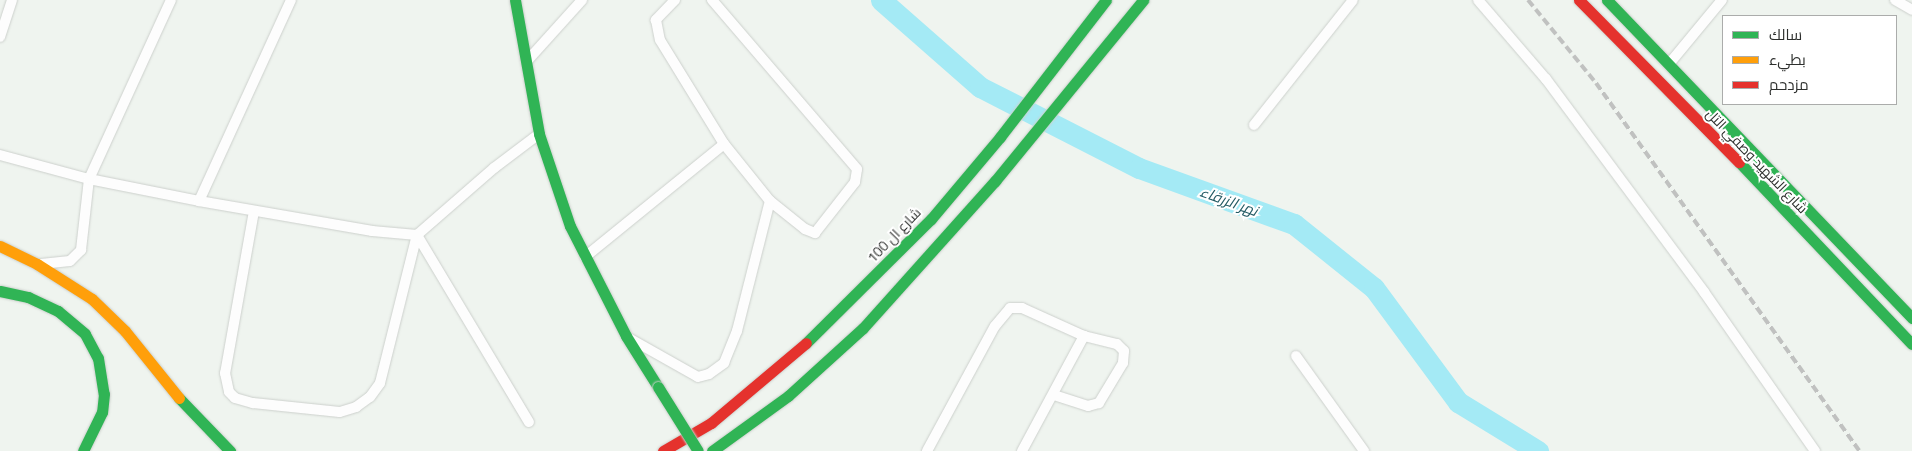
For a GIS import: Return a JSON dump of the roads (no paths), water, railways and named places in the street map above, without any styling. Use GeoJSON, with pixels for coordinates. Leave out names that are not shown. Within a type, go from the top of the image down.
{"type":"FeatureCollection","features":[{"type":"Feature","properties":{"kind":"main road"},"geometry":{"type":"LineString","coordinates":[[515,0],[528,60],[539,134],[570,226],[626,336],[698,451]]}},
{"type":"Feature","properties":{"kind":"main road","name":"شارع ال 100"},"geometry":{"type":"LineString","coordinates":[[663,451],[711,423],[830,322],[931,218],[1000,137],[1106,0]]}},
{"type":"Feature","properties":{"kind":"main road"},"geometry":{"type":"LineString","coordinates":[[712,451],[788,396],[863,328],[995,182],[1143,0]]}},
{"type":"Feature","properties":{"kind":"main road","name":"شارع الشهيد وصفي التل"},"geometry":{"type":"LineString","coordinates":[[1579,0],[1745,168],[1912,344]]}},
{"type":"Feature","properties":{"kind":"main road","name":"شارع الشهيد وصفي التل"},"geometry":{"type":"LineString","coordinates":[[1607,0],[1912,318]]}},
{"type":"Feature","properties":{"kind":"main road"},"geometry":{"type":"LineString","coordinates":[[0,246],[37,264],[92,299],[125,330],[199,422],[230,451]]}},
{"type":"Feature","properties":{"kind":"main road"},"geometry":{"type":"LineString","coordinates":[[0,291],[28,297],[58,311],[84,334],[98,358],[103,376],[102,412],[96,430],[83,451]]}},
{"type":"Feature","properties":{"kind":"street"},"geometry":{"type":"LineString","coordinates":[[0,37],[12,0]]}},
{"type":"Feature","properties":{"kind":"street"},"geometry":{"type":"LineString","coordinates":[[37,264],[70,261],[81,250],[89,179],[171,0]]}},
{"type":"Feature","properties":{"kind":"street"},"geometry":{"type":"LineString","coordinates":[[199,200],[291,0]]}},
{"type":"Feature","properties":{"kind":"street"},"geometry":{"type":"LineString","coordinates":[[528,60],[582,0]]}},
{"type":"Feature","properties":{"kind":"street"},"geometry":{"type":"LineString","coordinates":[[675,0],[656,20],[657,32],[724,144],[770,201],[805,229],[815,233],[855,182],[857,169],[712,0]]}},
{"type":"Feature","properties":{"kind":"street"},"geometry":{"type":"LineString","coordinates":[[1254,125],[1353,0]]}},
{"type":"Feature","properties":{"kind":"street"},"geometry":{"type":"LineString","coordinates":[[1478,0],[1546,79],[1704,292],[1815,451]]}},
{"type":"Feature","properties":{"kind":"street"},"geometry":{"type":"LineString","coordinates":[[1669,64],[1722,0]]}},
{"type":"Feature","properties":{"kind":"street"},"geometry":{"type":"LineString","coordinates":[[1895,0],[1912,10]]}},
{"type":"Feature","properties":{"kind":"street"},"geometry":{"type":"LineString","coordinates":[[254,211],[225,373],[229,392],[236,398],[253,403],[340,412],[356,407],[370,397],[380,383],[417,235],[494,168],[539,134]]}},
{"type":"Feature","properties":{"kind":"street"},"geometry":{"type":"LineString","coordinates":[[585,257],[724,144]]}},
{"type":"Feature","properties":{"kind":"street"},"geometry":{"type":"LineString","coordinates":[[0,155],[89,179],[254,211],[388,234],[417,235]]}},
{"type":"Feature","properties":{"kind":"street"},"geometry":{"type":"LineString","coordinates":[[626,336],[698,377],[709,374],[724,363],[736,331],[770,201]]}},
{"type":"Feature","properties":{"kind":"street"},"geometry":{"type":"LineString","coordinates":[[417,235],[529,422]]}},
{"type":"Feature","properties":{"kind":"street"},"geometry":{"type":"LineString","coordinates":[[927,451],[995,326],[1010,308],[1022,308],[1084,336],[1122,347],[1124,363],[1099,403],[1088,406],[1055,395]]}},
{"type":"Feature","properties":{"kind":"street"},"geometry":{"type":"LineString","coordinates":[[1022,451],[1055,395],[1084,336]]}},
{"type":"Feature","properties":{"kind":"street"},"geometry":{"type":"LineString","coordinates":[[1296,356],[1364,451]]}},
{"type":"Feature","properties":{"kind":"waterway","name":"نهر الزرقاء"},"geometry":{"type":"LineString","coordinates":[[881,0],[980,87],[1139,168],[1294,224],[1374,288],[1458,402],[1538,451]]}},
{"type":"Feature","properties":{"kind":"railway"},"geometry":{"type":"LineString","coordinates":[[1528,0],[1596,83],[1859,451]]}}]}
